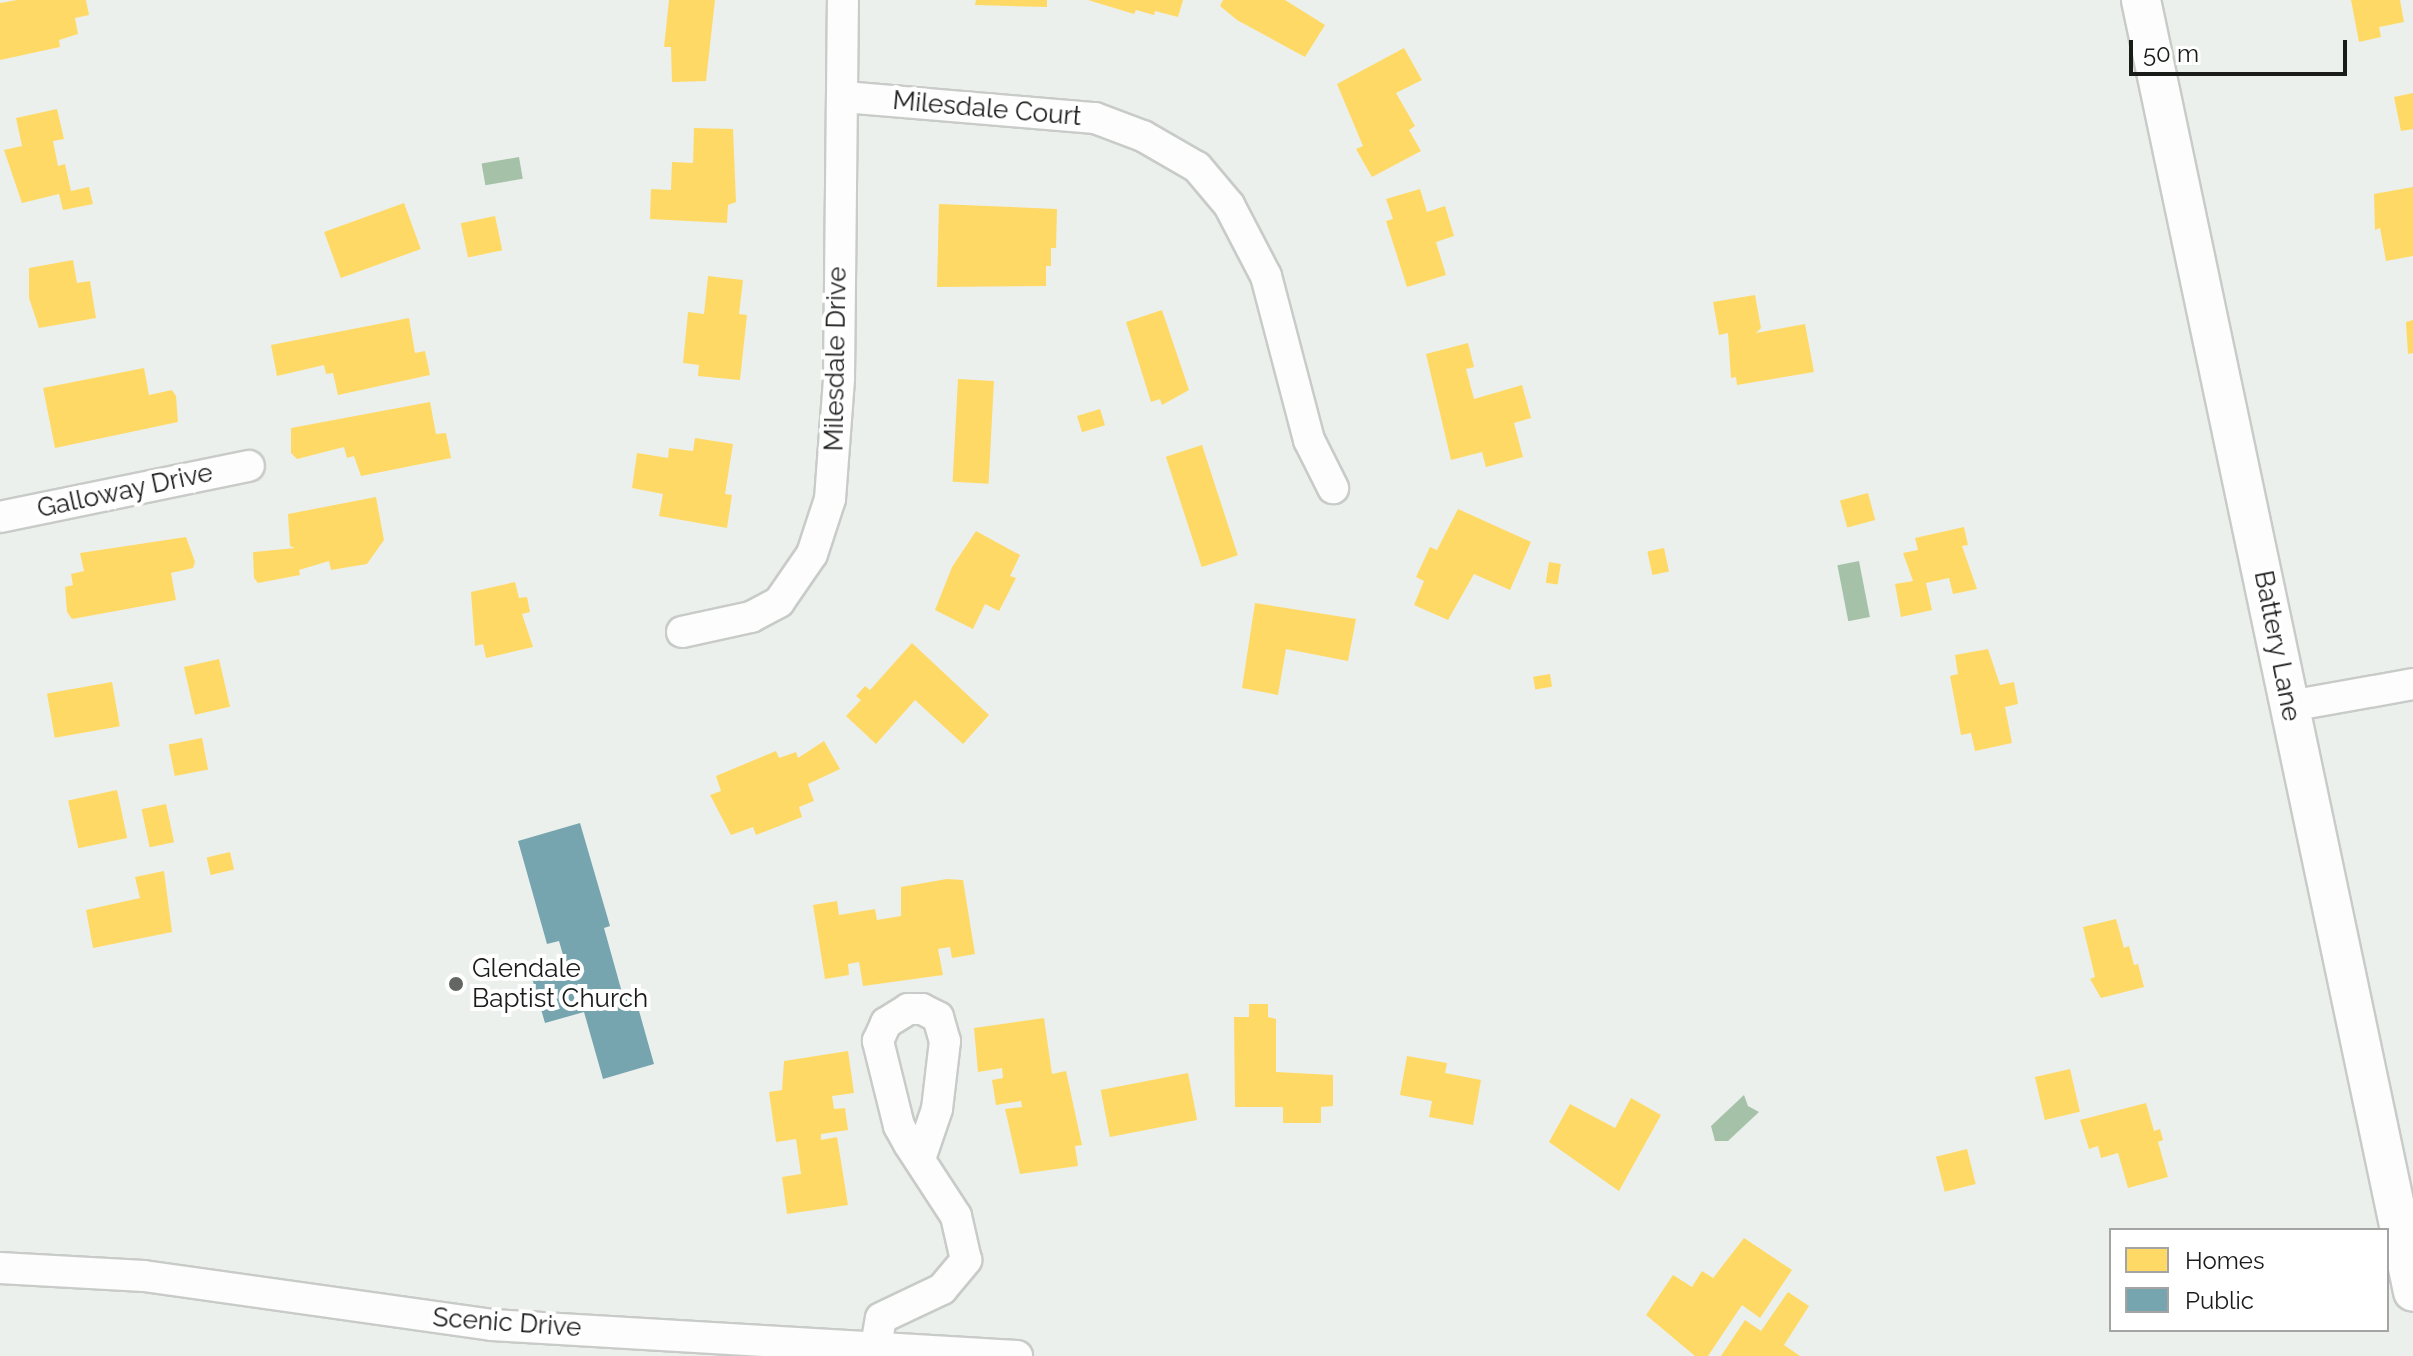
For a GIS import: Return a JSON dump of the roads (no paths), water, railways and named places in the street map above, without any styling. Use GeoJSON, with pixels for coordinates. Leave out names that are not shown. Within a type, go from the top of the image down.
{"type":"FeatureCollection","features":[{"type":"Feature","properties":{"kind":"main road","name":"Battery Lane"},"geometry":{"type":"LineString","coordinates":[[2141,0],[2413,1292]]}},
{"type":"Feature","properties":{"kind":"street","name":"Milesdale Drive"},"geometry":{"type":"LineString","coordinates":[[682,632],[751,617],[779,602],[798,578],[823,527],[833,476],[839,378],[843,0]]}},
{"type":"Feature","properties":{"kind":"street","name":"Milesdale Court"},"geometry":{"type":"LineString","coordinates":[[844,97],[1095,118],[1143,136],[1197,167],[1229,205],[1266,276],[1309,440],[1333,488]]}},
{"type":"Feature","properties":{"kind":"street","name":"Galloway Drive"},"geometry":{"type":"LineString","coordinates":[[0,517],[249,466]]}},
{"type":"Feature","properties":{"kind":"street"},"geometry":{"type":"LineString","coordinates":[[2290,706],[2413,684]]}},
{"type":"Feature","properties":{"kind":"street"},"geometry":{"type":"LineString","coordinates":[[876,1346],[881,1318],[942,1289],[966,1260],[956,1216],[920,1159]]}},
{"type":"Feature","properties":{"kind":"street","name":"Scenic Drive"},"geometry":{"type":"LineString","coordinates":[[0,1268],[135,1274],[492,1325],[1017,1356]]}},
{"type":"Feature","properties":{"kind":"place","name":"Glendale Baptist Church"},"geometry":{"type":"Point","coordinates":[456,984]}}]}
